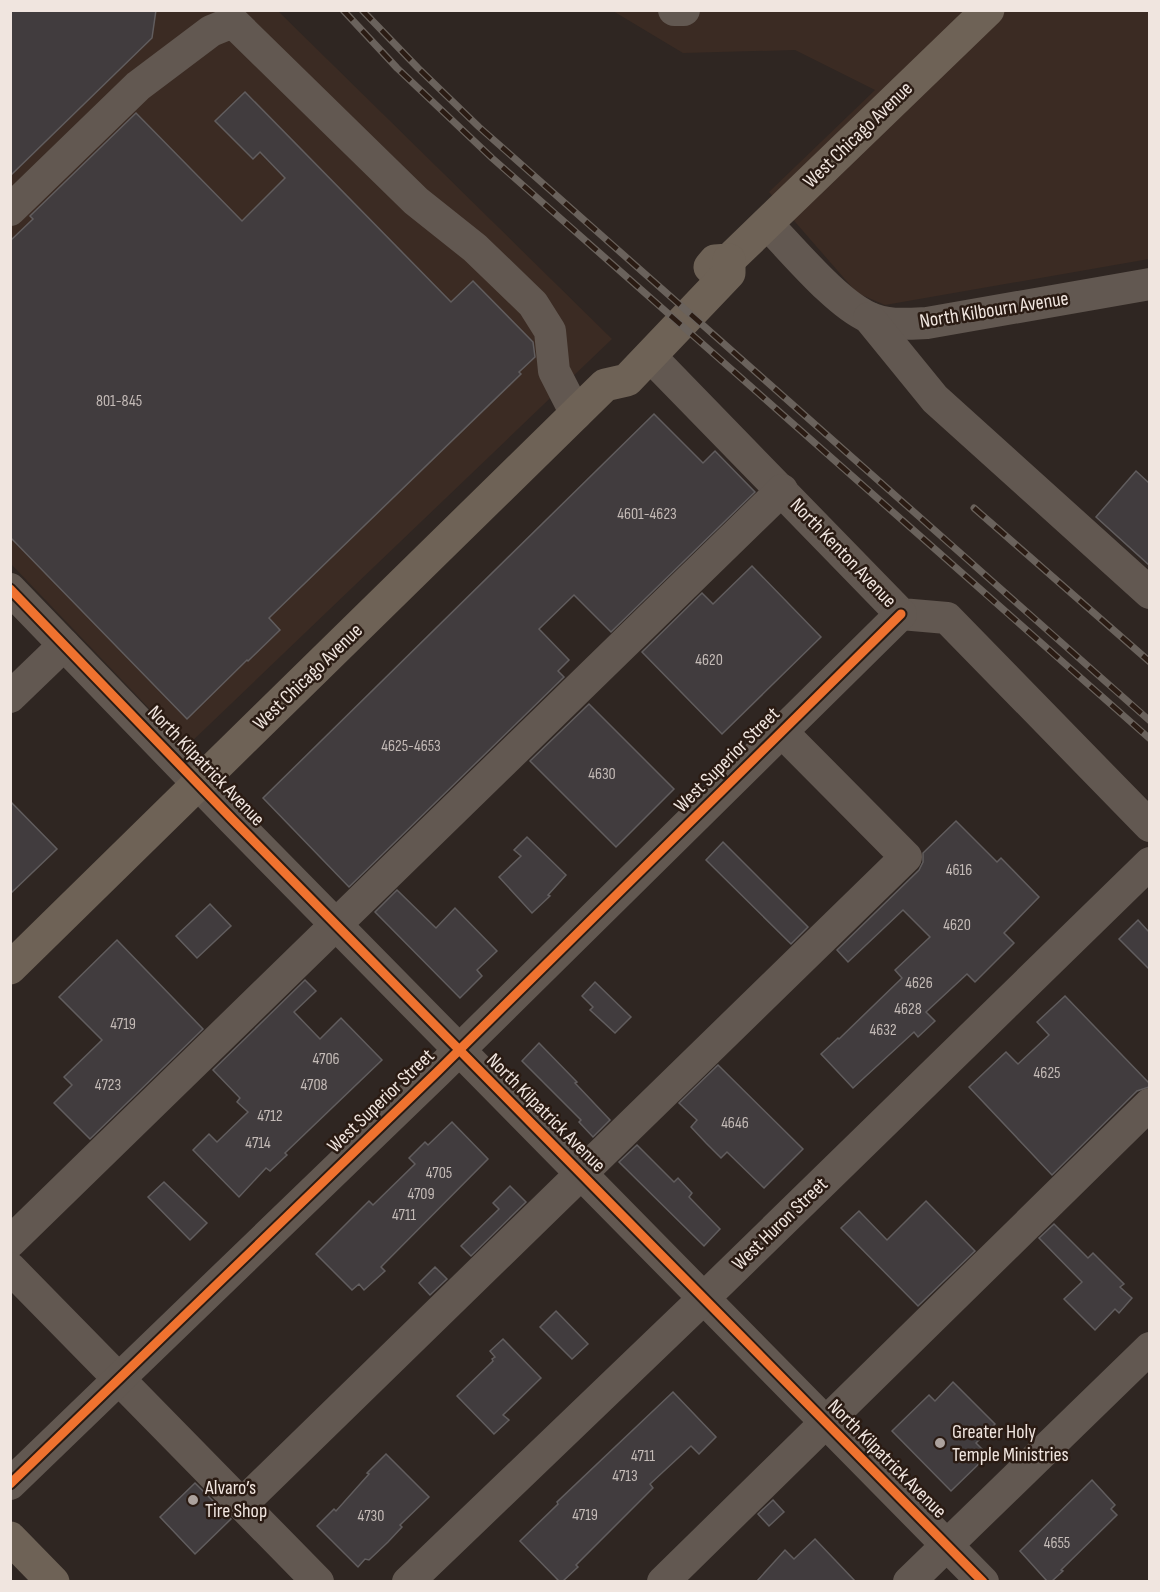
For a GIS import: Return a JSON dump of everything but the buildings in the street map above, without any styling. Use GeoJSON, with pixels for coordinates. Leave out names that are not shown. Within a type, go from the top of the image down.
{"type":"FeatureCollection","features":[{"type":"Feature","properties":{"kind":"main road","name":"West Chicago Avenue"},"geometry":{"type":"LineString","coordinates":[[605,385],[608,367],[715,261],[729,260],[988,10]]}},
{"type":"Feature","properties":{"kind":"main road","name":"West Chicago Avenue"},"geometry":{"type":"LineString","coordinates":[[10,968],[605,385],[627,380],[729,273],[729,260]]}},
{"type":"Feature","properties":{"kind":"main road"},"geometry":{"type":"LineString","coordinates":[[10,1538],[53,1581]]}},
{"type":"Feature","properties":{"kind":"street"},"geometry":{"type":"LineString","coordinates":[[674,10],[684,10]]}},
{"type":"Feature","properties":{"kind":"street"},"geometry":{"type":"LineString","coordinates":[[10,210],[138,86],[211,31],[233,22],[416,201],[475,248],[533,304],[550,331],[554,371],[576,414]]}},
{"type":"Feature","properties":{"kind":"street","name":"North Kilbourn Avenue"},"geometry":{"type":"LineString","coordinates":[[767,224],[849,306],[869,318],[892,324],[927,323],[1149,284]]}},
{"type":"Feature","properties":{"kind":"street"},"geometry":{"type":"LineString","coordinates":[[869,318],[934,399],[1149,593]]}},
{"type":"Feature","properties":{"kind":"street","name":"North Kenton Avenue"},"geometry":{"type":"LineString","coordinates":[[650,356],[900,614],[946,618],[1149,826]]}},
{"type":"Feature","properties":{"kind":"street"},"geometry":{"type":"LineString","coordinates":[[10,1242],[782,490]]}},
{"type":"Feature","properties":{"kind":"street","name":"North Kilpatrick Avenue"},"geometry":{"type":"LineString","coordinates":[[10,589],[336,925],[983,1581]]}},
{"type":"Feature","properties":{"kind":"street","name":"West Superior Street"},"geometry":{"type":"LineString","coordinates":[[10,1484],[459,1050],[900,614]]}},
{"type":"Feature","properties":{"kind":"street"},"geometry":{"type":"LineString","coordinates":[[10,697],[64,645]]}},
{"type":"Feature","properties":{"kind":"street"},"geometry":{"type":"LineString","coordinates":[[242,1504],[906,857],[782,732]]}},
{"type":"Feature","properties":{"kind":"street","name":"West Huron Street"},"geometry":{"type":"LineString","coordinates":[[408,1581],[704,1298],[1149,863]]}},
{"type":"Feature","properties":{"kind":"street"},"geometry":{"type":"LineString","coordinates":[[663,1581],[1149,1104]]}},
{"type":"Feature","properties":{"kind":"street"},"geometry":{"type":"LineString","coordinates":[[10,1268],[318,1581]]}},
{"type":"Feature","properties":{"kind":"street"},"geometry":{"type":"LineString","coordinates":[[909,1581],[1149,1348]]}},
{"type":"Feature","properties":{"kind":"shaded area"},"geometry":{"type":"Polygon","coordinates":[[[11,11],[278,11],[612,339],[186,747],[11,564],[11,11]]]}},
{"type":"Feature","properties":{"kind":"shaded area"},"geometry":{"type":"Polygon","coordinates":[[[613,11],[1149,11],[1149,259],[885,305],[857,293],[769,192],[875,90],[795,50],[683,53],[613,11]]]}},
{"type":"Feature","properties":{"kind":"railway"},"geometry":{"type":"LineString","coordinates":[[343,10],[397,68],[492,158],[1150,739]]}},
{"type":"Feature","properties":{"kind":"railway"},"geometry":{"type":"LineString","coordinates":[[362,10],[479,127],[1150,721]]}},
{"type":"Feature","properties":{"kind":"railway"},"geometry":{"type":"LineString","coordinates":[[974,508],[1150,662]]}},
{"type":"Feature","properties":{"kind":"cycle path"},"geometry":{"type":"LineString","coordinates":[[10,589],[232,819],[983,1582]]}},
{"type":"Feature","properties":{"kind":"cycle path"},"geometry":{"type":"LineString","coordinates":[[10,1484],[437,1072],[901,614]]}},
{"type":"Feature","properties":{"kind":"place","name":"Greater Holy Temple Ministries"},"geometry":{"type":"Point","coordinates":[940,1443]}},
{"type":"Feature","properties":{"kind":"place","name":"Alvaro’s Tire Shop"},"geometry":{"type":"Point","coordinates":[193,1500]}}]}
